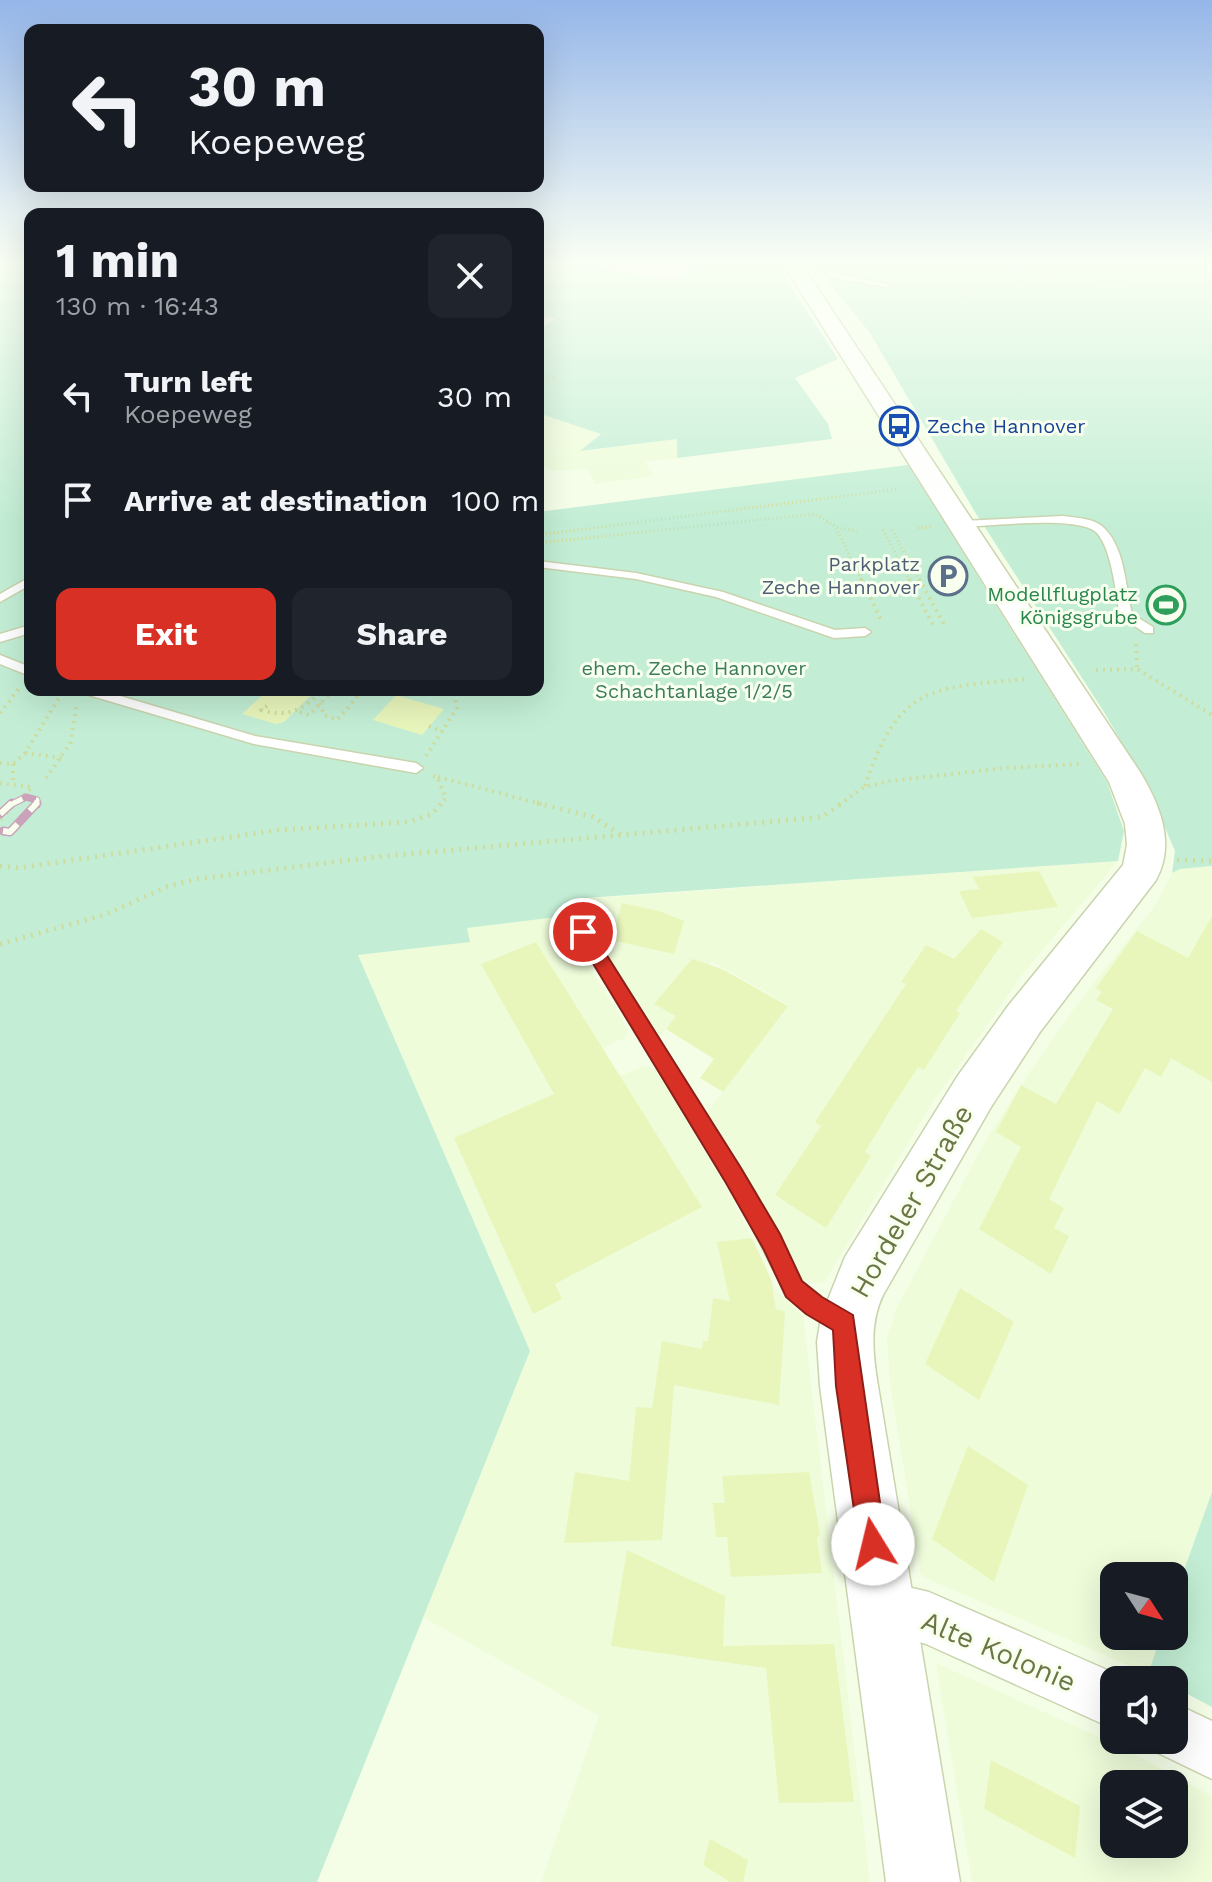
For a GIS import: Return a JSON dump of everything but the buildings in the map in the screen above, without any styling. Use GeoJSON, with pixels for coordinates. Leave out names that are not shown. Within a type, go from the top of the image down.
{"type":"FeatureCollection","features":[{"type":"Feature","properties":{"kind":"street"},"geometry":{"type":"LineString","coordinates":[[849,350],[1115,762]]}},
{"type":"Feature","properties":{"kind":"street","name":"Hordeler Straße"},"geometry":{"type":"LineString","coordinates":[[923,1882],[849,1386],[844,1323],[858,1288],[974,1092],[1024,1019],[1128,890],[1145,860],[1148,851],[1146,830],[1127,781],[1115,762]]}},
{"type":"Feature","properties":{"kind":"street","name":"Alte Kolonie"},"geometry":{"type":"LineString","coordinates":[[882,1607],[929,1618],[1100,1695]]}},
{"type":"Feature","properties":{"kind":"street"},"geometry":{"type":"LineString","coordinates":[[1188,1738],[1212,1751]]}},
{"type":"Feature","properties":{"kind":"lane"},"geometry":{"type":"LineString","coordinates":[[963,524],[1063,519],[1085,522],[1101,530],[1113,553],[1126,616],[1149,630]]}},
{"type":"Feature","properties":{"kind":"lane"},"geometry":{"type":"LineString","coordinates":[[544,565],[636,576],[719,594],[834,634],[865,632]]}},
{"type":"Feature","properties":{"kind":"lane"},"geometry":{"type":"LineString","coordinates":[[0,599],[24,584]]}},
{"type":"Feature","properties":{"kind":"lane"},"geometry":{"type":"LineString","coordinates":[[15,590],[24,594]]}},
{"type":"Feature","properties":{"kind":"lane"},"geometry":{"type":"LineString","coordinates":[[0,638],[24,631]]}},
{"type":"Feature","properties":{"kind":"lane"},"geometry":{"type":"LineString","coordinates":[[0,659],[24,669]]}},
{"type":"Feature","properties":{"kind":"lane"},"geometry":{"type":"LineString","coordinates":[[106,696],[254,740],[416,768]]}},
{"type":"Feature","properties":{"kind":"lane"},"geometry":{"type":"LineString","coordinates":[[583,932],[732,1173],[772,1242],[794,1289],[814,1306],[844,1323]]}},
{"type":"Feature","properties":{"kind":"path"},"geometry":{"type":"LineString","coordinates":[[544,375],[556,378],[544,385]]}},
{"type":"Feature","properties":{"kind":"path"},"geometry":{"type":"LineString","coordinates":[[544,378],[548,383]]}},
{"type":"Feature","properties":{"kind":"path"},"geometry":{"type":"LineString","coordinates":[[544,534],[899,489]]}},
{"type":"Feature","properties":{"kind":"path"},"geometry":{"type":"LineString","coordinates":[[544,542],[815,514],[836,527],[857,531]]}},
{"type":"Feature","properties":{"kind":"path"},"geometry":{"type":"LineString","coordinates":[[836,527],[886,630]]}},
{"type":"Feature","properties":{"kind":"path"},"geometry":{"type":"LineString","coordinates":[[883,530],[934,627]]}},
{"type":"Feature","properties":{"kind":"path"},"geometry":{"type":"LineString","coordinates":[[892,530],[945,626]]}},
{"type":"Feature","properties":{"kind":"path"},"geometry":{"type":"LineString","coordinates":[[894,551],[903,550]]}},
{"type":"Feature","properties":{"kind":"path"},"geometry":{"type":"LineString","coordinates":[[907,575],[917,575]]}},
{"type":"Feature","properties":{"kind":"path"},"geometry":{"type":"LineString","coordinates":[[916,593],[926,592]]}},
{"type":"Feature","properties":{"kind":"path"},"geometry":{"type":"LineString","coordinates":[[1137,669],[1135,645],[1149,630]]}},
{"type":"Feature","properties":{"kind":"path"},"geometry":{"type":"LineString","coordinates":[[1096,670],[1137,669],[1212,715]]}},
{"type":"Feature","properties":{"kind":"path"},"geometry":{"type":"LineString","coordinates":[[864,787],[886,737],[909,705],[921,695],[938,689],[1026,679]]}},
{"type":"Feature","properties":{"kind":"path"},"geometry":{"type":"LineString","coordinates":[[0,713],[22,685]]}},
{"type":"Feature","properties":{"kind":"path"},"geometry":{"type":"LineString","coordinates":[[0,763],[13,764],[25,753],[60,696]]}},
{"type":"Feature","properties":{"kind":"path"},"geometry":{"type":"LineString","coordinates":[[46,778],[64,758],[77,725],[77,696]]}},
{"type":"Feature","properties":{"kind":"path"},"geometry":{"type":"LineString","coordinates":[[300,712],[314,696]]}},
{"type":"Feature","properties":{"kind":"path"},"geometry":{"type":"LineString","coordinates":[[267,706],[261,710],[283,717],[300,712],[309,715],[327,696]]}},
{"type":"Feature","properties":{"kind":"path"},"geometry":{"type":"LineString","coordinates":[[320,703],[324,715],[337,720],[358,696]]}},
{"type":"Feature","properties":{"kind":"path"},"geometry":{"type":"LineString","coordinates":[[430,751],[457,708],[455,696]]}},
{"type":"Feature","properties":{"kind":"path"},"geometry":{"type":"LineString","coordinates":[[429,726],[443,732]]}},
{"type":"Feature","properties":{"kind":"path"},"geometry":{"type":"LineString","coordinates":[[25,753],[64,758]]}},
{"type":"Feature","properties":{"kind":"path"},"geometry":{"type":"LineString","coordinates":[[0,944],[107,914],[166,887],[197,879],[375,857],[822,817],[864,787],[1006,768],[1115,762]]}},
{"type":"Feature","properties":{"kind":"path"},"geometry":{"type":"LineString","coordinates":[[13,764],[13,784]]}},
{"type":"Feature","properties":{"kind":"path"},"geometry":{"type":"LineString","coordinates":[[416,768],[437,777],[593,817],[622,835]]}},
{"type":"Feature","properties":{"kind":"path"},"geometry":{"type":"LineString","coordinates":[[0,866],[32,866],[279,830],[409,822],[432,814],[446,798],[437,777]]}},
{"type":"Feature","properties":{"kind":"path"},"geometry":{"type":"LineString","coordinates":[[0,783],[32,787],[0,819]]}},
{"type":"Feature","properties":{"kind":"path"},"geometry":{"type":"LineString","coordinates":[[1202,862],[1212,861]]}},
{"type":"Feature","properties":{"kind":"shaded area"},"geometry":{"type":"Polygon","coordinates":[[[544,415],[602,434],[582,451],[677,439],[677,458],[645,462],[653,476],[595,484],[588,469],[553,471],[544,467],[544,415]]]}},
{"type":"Feature","properties":{"kind":"shaded area"},"geometry":{"type":"Polygon","coordinates":[[[1118,861],[1025,971],[933,1102],[824,1283],[802,1281],[767,1209],[707,1113],[788,1005],[711,961],[698,989],[659,1037],[570,900],[1118,861]]]}},
{"type":"Feature","properties":{"kind":"shaded area"},"geometry":{"type":"Polygon","coordinates":[[[1212,866],[1212,1492],[1187,1562],[1100,1562],[1100,1650],[1156,1650],[1151,1666],[1129,1666],[921,1576],[890,1383],[887,1339],[896,1309],[984,1143],[1078,1003],[1154,907],[1172,873],[1180,869],[1212,866]]]}},
{"type":"Feature","properties":{"kind":"shaded area"},"geometry":{"type":"Polygon","coordinates":[[[558,917],[628,1029],[625,1038],[606,1046],[602,1056],[612,1072],[623,1075],[644,1066],[655,1069],[729,1192],[777,1291],[803,1316],[870,1882],[541,1882],[599,1716],[423,1617],[530,1351],[358,955],[470,942],[467,928],[558,917]]]}},
{"type":"Feature","properties":{"kind":"shaded area"},"geometry":{"type":"Polygon","coordinates":[[[936,1663],[1100,1738],[1100,1754],[1134,1754],[1164,1770],[1100,1770],[1100,1858],[1188,1858],[1188,1783],[1212,1796],[1212,1882],[972,1882],[936,1663]]]}},
{"type":"Feature","properties":{"kind":"green space","name":"ehem. Zeche Hannover Schachtanlage 1/2/5"},"geometry":{"type":"Polygon","coordinates":[[[0,350],[24,350],[24,696],[544,696],[544,511],[908,465],[1107,782],[1124,831],[1118,861],[571,899],[585,922],[567,931],[557,917],[467,928],[470,942],[358,955],[530,1351],[317,1882],[0,1882],[0,350]]]}},
{"type":"Feature","properties":{"kind":"green space"},"geometry":{"type":"Polygon","coordinates":[[[544,350],[832,350],[838,359],[795,378],[828,424],[832,439],[677,458],[677,439],[580,451],[601,434],[544,415],[544,350]]]}},
{"type":"Feature","properties":{"kind":"green space"},"geometry":{"type":"Polygon","coordinates":[[[880,350],[1212,350],[1212,866],[1180,869],[1172,873],[1175,851],[1148,788],[1104,712],[975,512],[880,350]]]}},
{"type":"Feature","properties":{"kind":"green space"},"geometry":{"type":"Polygon","coordinates":[[[1212,1492],[1212,1707],[1188,1694],[1188,1666],[1151,1666],[1156,1650],[1188,1650],[1187,1562],[1212,1492]]]}},
{"type":"Feature","properties":{"kind":"railway"},"geometry":{"type":"LineString","coordinates":[[10,805],[26,797],[37,800],[37,803]]}},
{"type":"Feature","properties":{"kind":"railway"},"geometry":{"type":"LineString","coordinates":[[0,814],[12,803]]}},
{"type":"Feature","properties":{"kind":"railway"},"geometry":{"type":"LineString","coordinates":[[3,831],[10,832],[37,803]]}},
{"type":"Feature","properties":{"kind":"place","name":"Zeche Hannover"},"geometry":{"type":"Point","coordinates":[899,426]}},
{"type":"Feature","properties":{"kind":"place","name":"Parkplatz Zeche Hannover"},"geometry":{"type":"Point","coordinates":[948,576]}},
{"type":"Feature","properties":{"kind":"place","name":"Modellflugplatz Königsgrube"},"geometry":{"type":"Point","coordinates":[1166,605]}},
{"type":"Feature","properties":{"kind":"route"},"geometry":{"type":"LineString","coordinates":[[583,932],[734,1175],[772,1242],[794,1289],[814,1306],[844,1323],[849,1386],[873,1544]]}}]}
